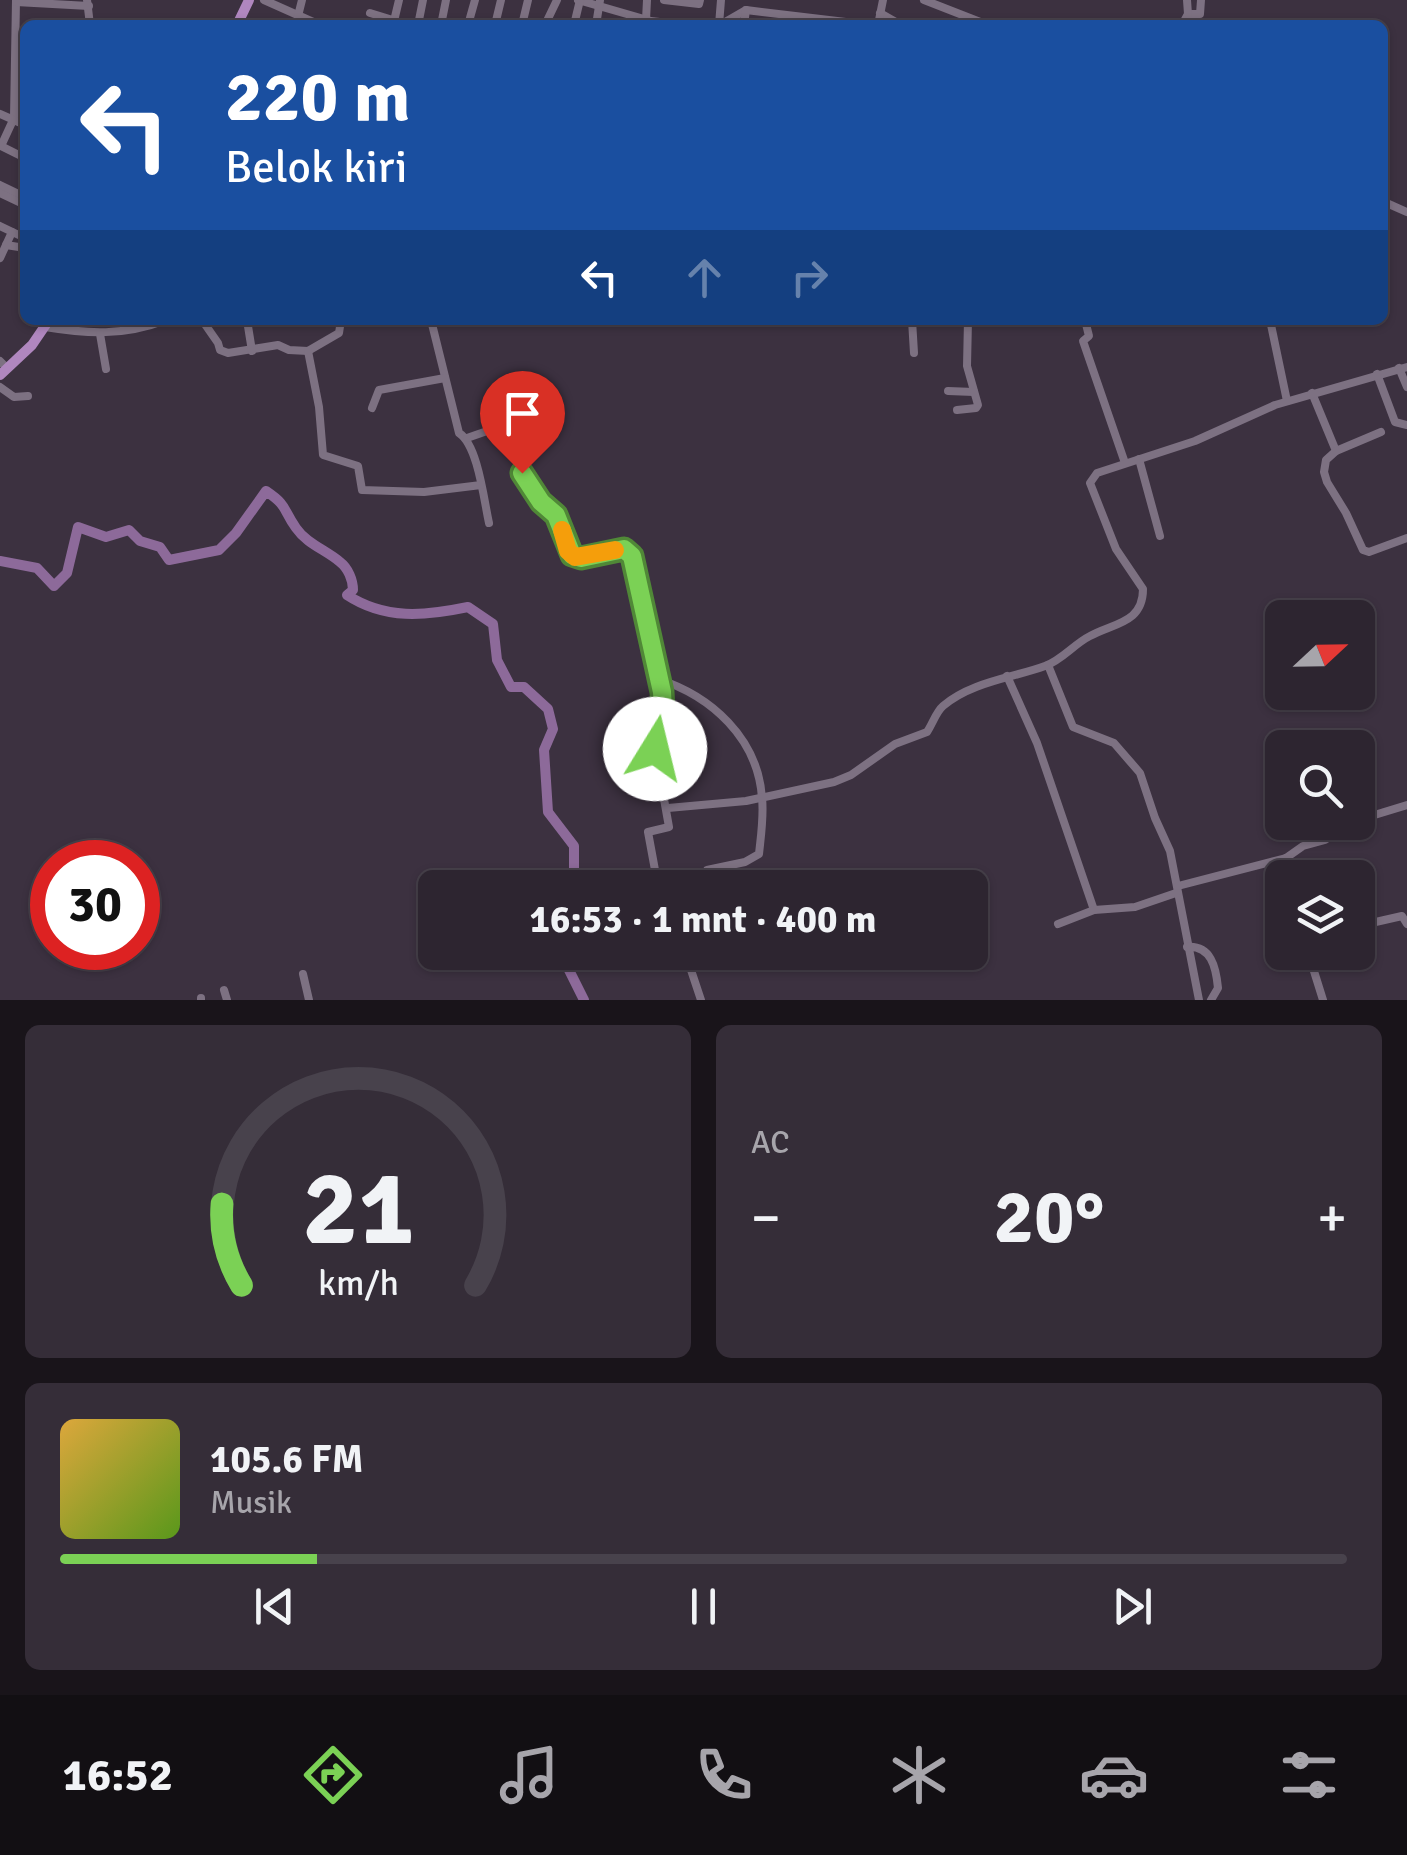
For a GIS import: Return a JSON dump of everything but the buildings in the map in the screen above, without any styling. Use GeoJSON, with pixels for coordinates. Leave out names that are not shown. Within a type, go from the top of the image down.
{"type":"FeatureCollection","features":[{"type":"Feature","properties":{"kind":"main road"},"geometry":{"type":"LineString","coordinates":[[2,368],[32,346],[46,325]]}},
{"type":"Feature","properties":{"kind":"street"},"geometry":{"type":"LineString","coordinates":[[264,0],[308,20]]}},
{"type":"Feature","properties":{"kind":"street"},"geometry":{"type":"LineString","coordinates":[[298,16],[302,0]]}},
{"type":"Feature","properties":{"kind":"street"},"geometry":{"type":"LineString","coordinates":[[580,0],[601,3],[644,20]]}},
{"type":"Feature","properties":{"kind":"street"},"geometry":{"type":"LineString","coordinates":[[671,1],[700,4],[700,0]]}},
{"type":"Feature","properties":{"kind":"street"},"geometry":{"type":"LineString","coordinates":[[876,20],[883,0]]}},
{"type":"Feature","properties":{"kind":"street"},"geometry":{"type":"LineString","coordinates":[[924,0],[975,20]]}},
{"type":"Feature","properties":{"kind":"street"},"geometry":{"type":"LineString","coordinates":[[1185,20],[1187,0]]}},
{"type":"Feature","properties":{"kind":"street"},"geometry":{"type":"LineString","coordinates":[[20,30],[16,1],[88,3]]}},
{"type":"Feature","properties":{"kind":"street"},"geometry":{"type":"LineString","coordinates":[[1188,14],[1201,8]]}},
{"type":"Feature","properties":{"kind":"street"},"geometry":{"type":"LineString","coordinates":[[745,20],[746,10]]}},
{"type":"Feature","properties":{"kind":"street"},"geometry":{"type":"LineString","coordinates":[[728,20],[746,10],[800,20]]}},
{"type":"Feature","properties":{"kind":"street"},"geometry":{"type":"LineString","coordinates":[[621,20],[623,12]]}},
{"type":"Feature","properties":{"kind":"street"},"geometry":{"type":"LineString","coordinates":[[880,12],[893,20]]}},
{"type":"Feature","properties":{"kind":"street"},"geometry":{"type":"LineString","coordinates":[[370,13],[391,20]]}},
{"type":"Feature","properties":{"kind":"street"},"geometry":{"type":"LineString","coordinates":[[20,90],[1,146],[20,156]]}},
{"type":"Feature","properties":{"kind":"street"},"geometry":{"type":"LineString","coordinates":[[0,114],[20,121]]}},
{"type":"Feature","properties":{"kind":"street"},"geometry":{"type":"LineString","coordinates":[[0,226],[20,236]]}},
{"type":"Feature","properties":{"kind":"street"},"geometry":{"type":"LineString","coordinates":[[0,258],[12,232]]}},
{"type":"Feature","properties":{"kind":"street"},"geometry":{"type":"LineString","coordinates":[[6,245],[20,247]]}},
{"type":"Feature","properties":{"kind":"street"},"geometry":{"type":"LineString","coordinates":[[52,325],[100,334],[150,325]]}},
{"type":"Feature","properties":{"kind":"street"},"geometry":{"type":"LineString","coordinates":[[205,325],[222,352],[278,346],[308,350],[339,333],[340,325]]}},
{"type":"Feature","properties":{"kind":"street"},"geometry":{"type":"LineString","coordinates":[[249,325],[252,351]]}},
{"type":"Feature","properties":{"kind":"street"},"geometry":{"type":"LineString","coordinates":[[432,325],[459,433],[467,438],[489,523]]}},
{"type":"Feature","properties":{"kind":"street"},"geometry":{"type":"LineString","coordinates":[[912,325],[914,352]]}},
{"type":"Feature","properties":{"kind":"street"},"geometry":{"type":"LineString","coordinates":[[957,410],[977,408],[968,366],[968,325]]}},
{"type":"Feature","properties":{"kind":"street"},"geometry":{"type":"LineString","coordinates":[[1087,325],[1089,336],[1084,341],[1126,463]]}},
{"type":"Feature","properties":{"kind":"street"},"geometry":{"type":"LineString","coordinates":[[1271,325],[1288,401]]}},
{"type":"Feature","properties":{"kind":"street"},"geometry":{"type":"LineString","coordinates":[[100,334],[106,368]]}},
{"type":"Feature","properties":{"kind":"street"},"geometry":{"type":"LineString","coordinates":[[308,350],[320,408],[324,455],[358,466],[362,490],[424,492],[481,485]]}},
{"type":"Feature","properties":{"kind":"street"},"geometry":{"type":"LineString","coordinates":[[668,808],[762,798],[846,778],[896,744],[927,732],[939,710],[950,701],[1007,676],[1048,665],[1092,634],[1127,622],[1142,602],[1143,588],[1118,554],[1090,483],[1102,470],[1195,441],[1288,401],[1377,374],[1403,367],[1407,387]]}},
{"type":"Feature","properties":{"kind":"street"},"geometry":{"type":"LineString","coordinates":[[1377,374],[1395,422],[1407,425]]}},
{"type":"Feature","properties":{"kind":"street"},"geometry":{"type":"LineString","coordinates":[[372,408],[379,390],[445,378]]}},
{"type":"Feature","properties":{"kind":"street"},"geometry":{"type":"LineString","coordinates":[[0,387],[14,398],[28,396]]}},
{"type":"Feature","properties":{"kind":"street"},"geometry":{"type":"LineString","coordinates":[[948,391],[974,392]]}},
{"type":"Feature","properties":{"kind":"street"},"geometry":{"type":"LineString","coordinates":[[1312,393],[1336,451]]}},
{"type":"Feature","properties":{"kind":"street"},"geometry":{"type":"LineString","coordinates":[[467,438],[490,430],[506,430],[522,473],[541,502],[556,515],[572,555],[581,558],[619,549],[628,551],[663,709],[655,749],[669,827],[648,832],[655,870]]}},
{"type":"Feature","properties":{"kind":"street"},"geometry":{"type":"LineString","coordinates":[[1381,432],[1336,451],[1326,460],[1325,477],[1363,550],[1369,552],[1407,538]]}},
{"type":"Feature","properties":{"kind":"street"},"geometry":{"type":"LineString","coordinates":[[1140,459],[1160,536]]}},
{"type":"Feature","properties":{"kind":"street"},"geometry":{"type":"LineString","coordinates":[[1048,665],[1071,725],[1119,746],[1140,773],[1170,851],[1198,1000]]}},
{"type":"Feature","properties":{"kind":"street"},"geometry":{"type":"LineString","coordinates":[[1007,676],[1037,743],[1094,910]]}},
{"type":"Feature","properties":{"kind":"street"},"geometry":{"type":"LineString","coordinates":[[658,679],[702,697],[734,728],[750,756],[762,798],[758,856],[708,870]]}},
{"type":"Feature","properties":{"kind":"street"},"geometry":{"type":"LineString","coordinates":[[1375,815],[1407,805]]}},
{"type":"Feature","properties":{"kind":"street"},"geometry":{"type":"LineString","coordinates":[[1058,924],[1094,910],[1135,906],[1177,889],[1286,858],[1302,846],[1325,840]]}},
{"type":"Feature","properties":{"kind":"street"},"geometry":{"type":"LineString","coordinates":[[1375,922],[1402,916],[1407,924]]}},
{"type":"Feature","properties":{"kind":"street"},"geometry":{"type":"LineString","coordinates":[[1187,947],[1200,946],[1208,951],[1218,988],[1211,1000]]}},
{"type":"Feature","properties":{"kind":"street"},"geometry":{"type":"LineString","coordinates":[[691,970],[701,1000]]}},
{"type":"Feature","properties":{"kind":"street"},"geometry":{"type":"LineString","coordinates":[[1314,970],[1324,1000]]}},
{"type":"Feature","properties":{"kind":"street"},"geometry":{"type":"LineString","coordinates":[[302,974],[309,1000]]}},
{"type":"Feature","properties":{"kind":"waterway"},"geometry":{"type":"LineString","coordinates":[[0,561],[37,568],[54,586],[67,573],[78,527],[106,537],[129,530],[140,541],[160,547],[169,560],[219,550],[266,491],[281,504],[300,534],[345,568],[353,590],[347,595],[376,609],[406,614],[468,607],[493,624],[497,660],[511,687],[524,687],[548,709],[553,729],[544,750],[548,812],[574,846],[574,870]]}},
{"type":"Feature","properties":{"kind":"waterway"},"geometry":{"type":"LineString","coordinates":[[569,970],[584,1000]]}},
{"type":"Feature","properties":{"kind":"slow traffic"},"geometry":{"type":"LineString","coordinates":[[562,530],[568,551],[575,557],[615,550]]}},
{"type":"Feature","properties":{"kind":"route"},"geometry":{"type":"LineString","coordinates":[[522,473],[541,502],[556,515],[572,555],[581,558],[624,549],[632,556],[662,692],[663,709],[655,749]]}}]}
